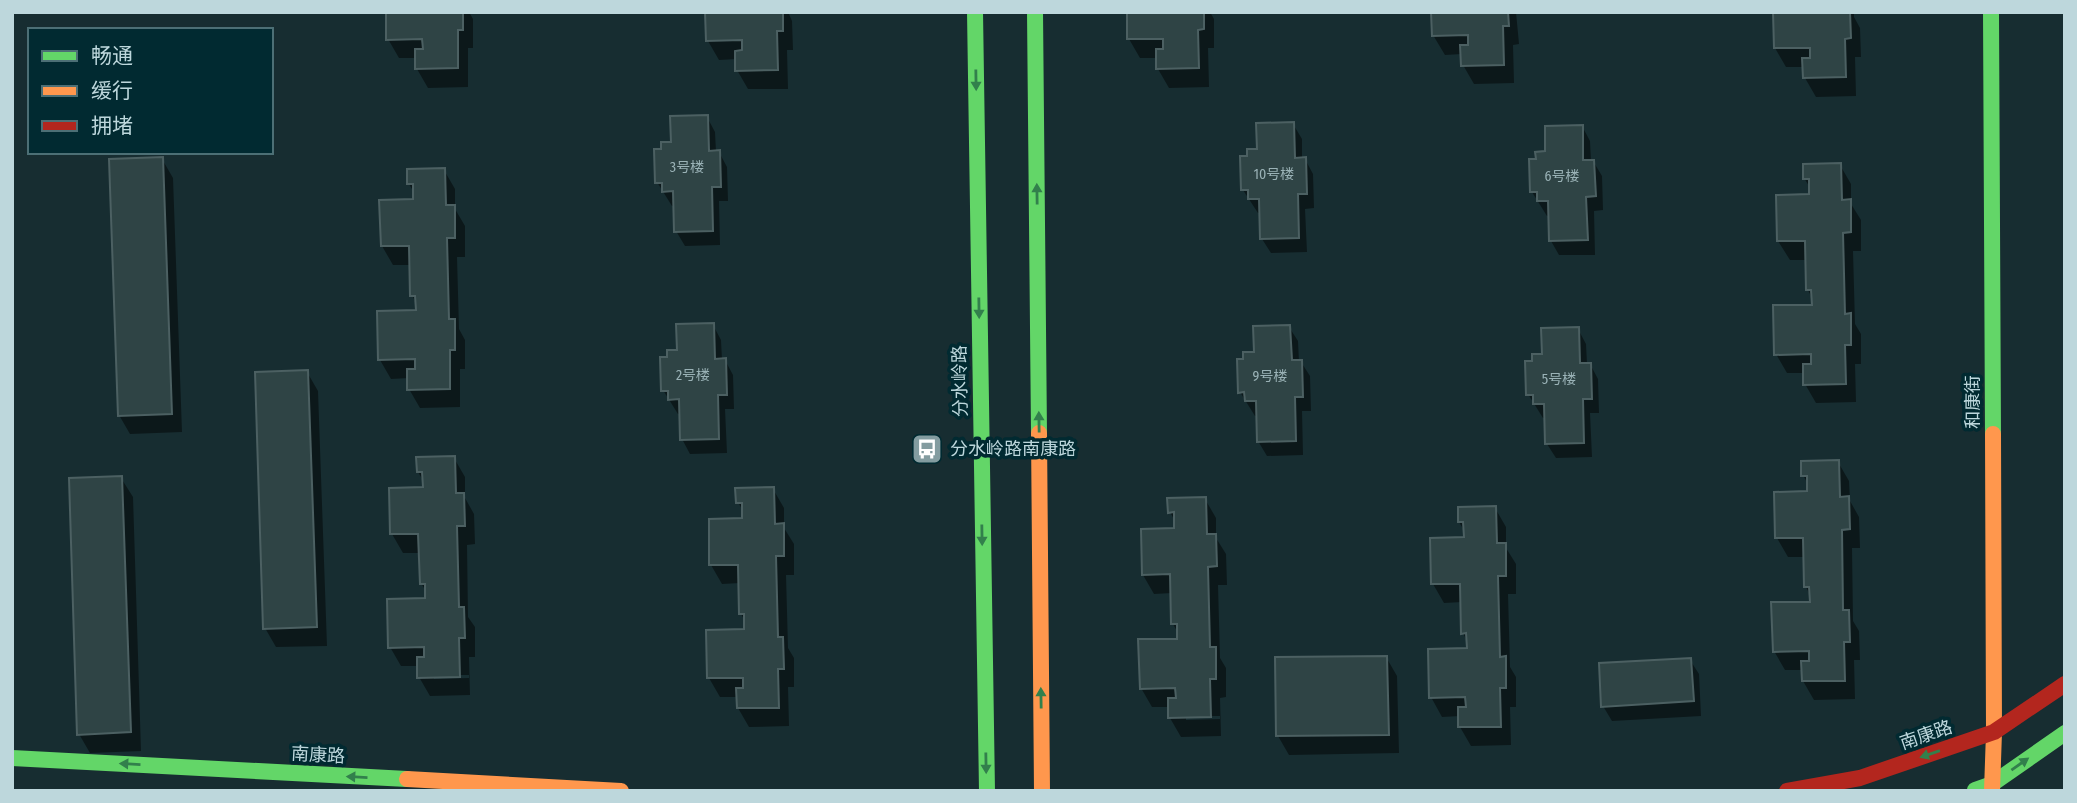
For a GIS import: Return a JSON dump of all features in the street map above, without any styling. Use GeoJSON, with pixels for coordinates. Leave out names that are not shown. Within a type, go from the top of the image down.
{"type":"FeatureCollection","features":[{"type":"Feature","properties":{"kind":"street","name":"分水岭路"},"geometry":{"type":"LineString","coordinates":[[975,12],[987,791]]}},
{"type":"Feature","properties":{"kind":"street"},"geometry":{"type":"LineString","coordinates":[[1035,12],[1042,791]]}},
{"type":"Feature","properties":{"kind":"street","name":"和康街"},"geometry":{"type":"LineString","coordinates":[[1991,12],[1992,788]]}},
{"type":"Feature","properties":{"kind":"street","name":"南康路"},"geometry":{"type":"LineString","coordinates":[[1787,791],[1860,778],[1994,732],[2065,684]]}},
{"type":"Feature","properties":{"kind":"street"},"geometry":{"type":"LineString","coordinates":[[1973,791],[1992,788],[2065,733]]}},
{"type":"Feature","properties":{"kind":"street","name":"南康路"},"geometry":{"type":"LineString","coordinates":[[12,758],[621,791]]}},
{"type":"Feature","properties":{"kind":"building"},"geometry":{"type":"Polygon","coordinates":[[[386,12],[463,12],[463,30],[458,30],[458,68],[415,69],[415,49],[423,49],[422,39],[386,40],[386,12]]]}},
{"type":"Feature","properties":{"kind":"building"},"geometry":{"type":"Polygon","coordinates":[[[705,12],[783,12],[783,31],[777,31],[778,70],[735,71],[735,51],[742,50],[742,40],[706,41],[705,12]]]}},
{"type":"Feature","properties":{"kind":"building"},"geometry":{"type":"Polygon","coordinates":[[[1127,12],[1204,12],[1204,29],[1198,30],[1199,68],[1156,69],[1156,49],[1163,49],[1163,39],[1127,39],[1127,12]]]}},
{"type":"Feature","properties":{"kind":"building"},"geometry":{"type":"Polygon","coordinates":[[[1431,12],[1508,12],[1509,26],[1503,26],[1504,65],[1461,66],[1460,45],[1468,45],[1468,35],[1432,36],[1431,12]]]}},
{"type":"Feature","properties":{"kind":"building"},"geometry":{"type":"Polygon","coordinates":[[[1773,12],[1850,12],[1851,38],[1845,39],[1846,77],[1803,78],[1802,58],[1810,58],[1810,48],[1774,48],[1773,12]]]}},
{"type":"Feature","properties":{"kind":"building"},"geometry":{"type":"Polygon","coordinates":[[[708,115],[709,151],[720,150],[721,187],[712,187],[713,231],[674,232],[673,191],[662,192],[662,183],[655,183],[654,149],[661,149],[661,142],[671,142],[670,116],[708,115]]]}},
{"type":"Feature","properties":{"kind":"building"},"geometry":{"type":"Polygon","coordinates":[[[1294,122],[1295,158],[1306,157],[1307,194],[1298,194],[1299,238],[1260,239],[1259,199],[1248,199],[1248,190],[1241,190],[1240,156],[1247,156],[1247,149],[1257,149],[1256,123],[1294,122]]]}},
{"type":"Feature","properties":{"kind":"building"},"geometry":{"type":"Polygon","coordinates":[[[1583,125],[1583,160],[1594,160],[1596,196],[1586,197],[1588,240],[1549,241],[1548,201],[1537,201],[1537,192],[1530,192],[1529,159],[1536,159],[1535,152],[1545,151],[1545,126],[1583,125]]]}},
{"type":"Feature","properties":{"kind":"building"},"geometry":{"type":"Polygon","coordinates":[[[163,157],[172,414],[118,416],[109,159],[163,157]]]}},
{"type":"Feature","properties":{"kind":"building"},"geometry":{"type":"Polygon","coordinates":[[[1841,163],[1842,200],[1851,199],[1851,232],[1843,233],[1845,314],[1851,313],[1851,345],[1845,345],[1846,384],[1803,385],[1803,364],[1811,364],[1811,354],[1774,355],[1773,305],[1812,305],[1811,290],[1806,290],[1805,241],[1777,241],[1776,195],[1809,194],[1809,179],[1803,179],[1803,164],[1841,163]]]}},
{"type":"Feature","properties":{"kind":"building"},"geometry":{"type":"Polygon","coordinates":[[[445,168],[446,205],[455,205],[455,238],[447,238],[449,319],[455,319],[455,350],[450,350],[450,389],[407,390],[407,369],[415,369],[415,359],[378,360],[377,311],[416,310],[415,296],[410,296],[409,246],[381,246],[379,200],[413,199],[413,184],[407,184],[407,169],[445,168]]]}},
{"type":"Feature","properties":{"kind":"building"},"geometry":{"type":"Polygon","coordinates":[[[714,323],[715,359],[726,358],[727,395],[718,395],[719,439],[680,440],[679,399],[668,400],[668,391],[661,391],[660,357],[667,357],[667,350],[677,350],[676,324],[714,323]]]}},
{"type":"Feature","properties":{"kind":"building"},"geometry":{"type":"Polygon","coordinates":[[[1290,325],[1292,360],[1302,360],[1303,397],[1295,397],[1296,441],[1257,442],[1256,401],[1245,401],[1244,392],[1238,393],[1237,359],[1243,359],[1243,352],[1254,352],[1253,326],[1290,325]]]}},
{"type":"Feature","properties":{"kind":"building"},"geometry":{"type":"Polygon","coordinates":[[[1579,327],[1580,363],[1591,363],[1592,399],[1583,399],[1584,443],[1545,444],[1544,404],[1533,404],[1533,395],[1526,395],[1525,361],[1532,361],[1532,354],[1542,354],[1541,328],[1579,327]]]}},
{"type":"Feature","properties":{"kind":"building"},"geometry":{"type":"Polygon","coordinates":[[[308,370],[317,627],[263,629],[255,372],[308,370]]]}},
{"type":"Feature","properties":{"kind":"building"},"geometry":{"type":"Polygon","coordinates":[[[455,456],[456,493],[464,493],[465,526],[457,526],[459,607],[464,607],[465,638],[459,638],[460,677],[417,678],[417,657],[424,657],[424,647],[388,648],[387,599],[425,598],[425,584],[420,584],[418,534],[390,534],[389,488],[423,487],[422,472],[417,472],[416,457],[455,456]]]}},
{"type":"Feature","properties":{"kind":"building"},"geometry":{"type":"Polygon","coordinates":[[[1839,460],[1840,497],[1849,496],[1850,529],[1842,530],[1843,610],[1849,610],[1850,642],[1844,642],[1845,681],[1802,681],[1801,661],[1809,661],[1809,651],[1773,652],[1771,602],[1810,602],[1809,587],[1804,587],[1803,538],[1775,538],[1774,492],[1807,491],[1807,476],[1801,476],[1801,461],[1839,460]]]}},
{"type":"Feature","properties":{"kind":"building"},"geometry":{"type":"Polygon","coordinates":[[[122,476],[131,732],[77,735],[69,478],[122,476]]]}},
{"type":"Feature","properties":{"kind":"building"},"geometry":{"type":"Polygon","coordinates":[[[774,487],[775,524],[784,523],[784,556],[776,556],[778,637],[783,637],[784,669],[778,669],[779,708],[737,708],[736,688],[743,688],[743,678],[707,678],[706,630],[744,629],[744,614],[739,614],[738,565],[709,565],[709,519],[742,518],[742,503],[736,503],[735,488],[774,487]]]}},
{"type":"Feature","properties":{"kind":"building"},"geometry":{"type":"Polygon","coordinates":[[[1206,497],[1207,534],[1216,534],[1217,566],[1208,567],[1210,647],[1216,647],[1216,679],[1210,679],[1211,717],[1168,718],[1168,698],[1176,698],[1175,688],[1140,689],[1138,639],[1177,639],[1177,624],[1171,624],[1170,574],[1142,575],[1141,529],[1174,528],[1174,512],[1168,513],[1167,498],[1206,497]]]}},
{"type":"Feature","properties":{"kind":"building"},"geometry":{"type":"Polygon","coordinates":[[[1496,506],[1497,543],[1506,543],[1506,576],[1498,576],[1500,657],[1506,656],[1506,688],[1500,688],[1501,727],[1458,727],[1458,707],[1466,707],[1465,697],[1429,698],[1428,649],[1467,648],[1466,633],[1461,634],[1460,584],[1431,584],[1430,538],[1464,537],[1463,522],[1458,522],[1458,507],[1496,506]]]}},
{"type":"Feature","properties":{"kind":"building"},"geometry":{"type":"Polygon","coordinates":[[[1387,656],[1389,735],[1276,736],[1275,657],[1387,656]]]}},
{"type":"Feature","properties":{"kind":"building"},"geometry":{"type":"Polygon","coordinates":[[[1691,658],[1694,701],[1601,707],[1599,663],[1691,658]]]}},
{"type":"Feature","properties":{"kind":"traffic: fast"},"geometry":{"type":"LineString","coordinates":[[975,12],[987,791]]}},
{"type":"Feature","properties":{"kind":"traffic: fast"},"geometry":{"type":"LineString","coordinates":[[1035,12],[1039,433]]}},
{"type":"Feature","properties":{"kind":"traffic: fast"},"geometry":{"type":"LineString","coordinates":[[1991,12],[1993,434]]}},
{"type":"Feature","properties":{"kind":"traffic: fast"},"geometry":{"type":"LineString","coordinates":[[1975,790],[1992,784],[2065,733]]}},
{"type":"Feature","properties":{"kind":"traffic: fast"},"geometry":{"type":"LineString","coordinates":[[12,758],[407,779]]}},
{"type":"Feature","properties":{"kind":"traffic: slow"},"geometry":{"type":"LineString","coordinates":[[1039,433],[1042,791]]}},
{"type":"Feature","properties":{"kind":"traffic: slow"},"geometry":{"type":"LineString","coordinates":[[1992,791],[1993,434]]}},
{"type":"Feature","properties":{"kind":"traffic: slow"},"geometry":{"type":"LineString","coordinates":[[407,779],[621,791]]}},
{"type":"Feature","properties":{"kind":"traffic: jam"},"geometry":{"type":"LineString","coordinates":[[1787,791],[1860,778],[1994,732],[2065,684]]}},
{"type":"Feature","properties":{"kind":"place","name":"分水岭路南康路"},"geometry":{"type":"Point","coordinates":[927,449]}}]}
